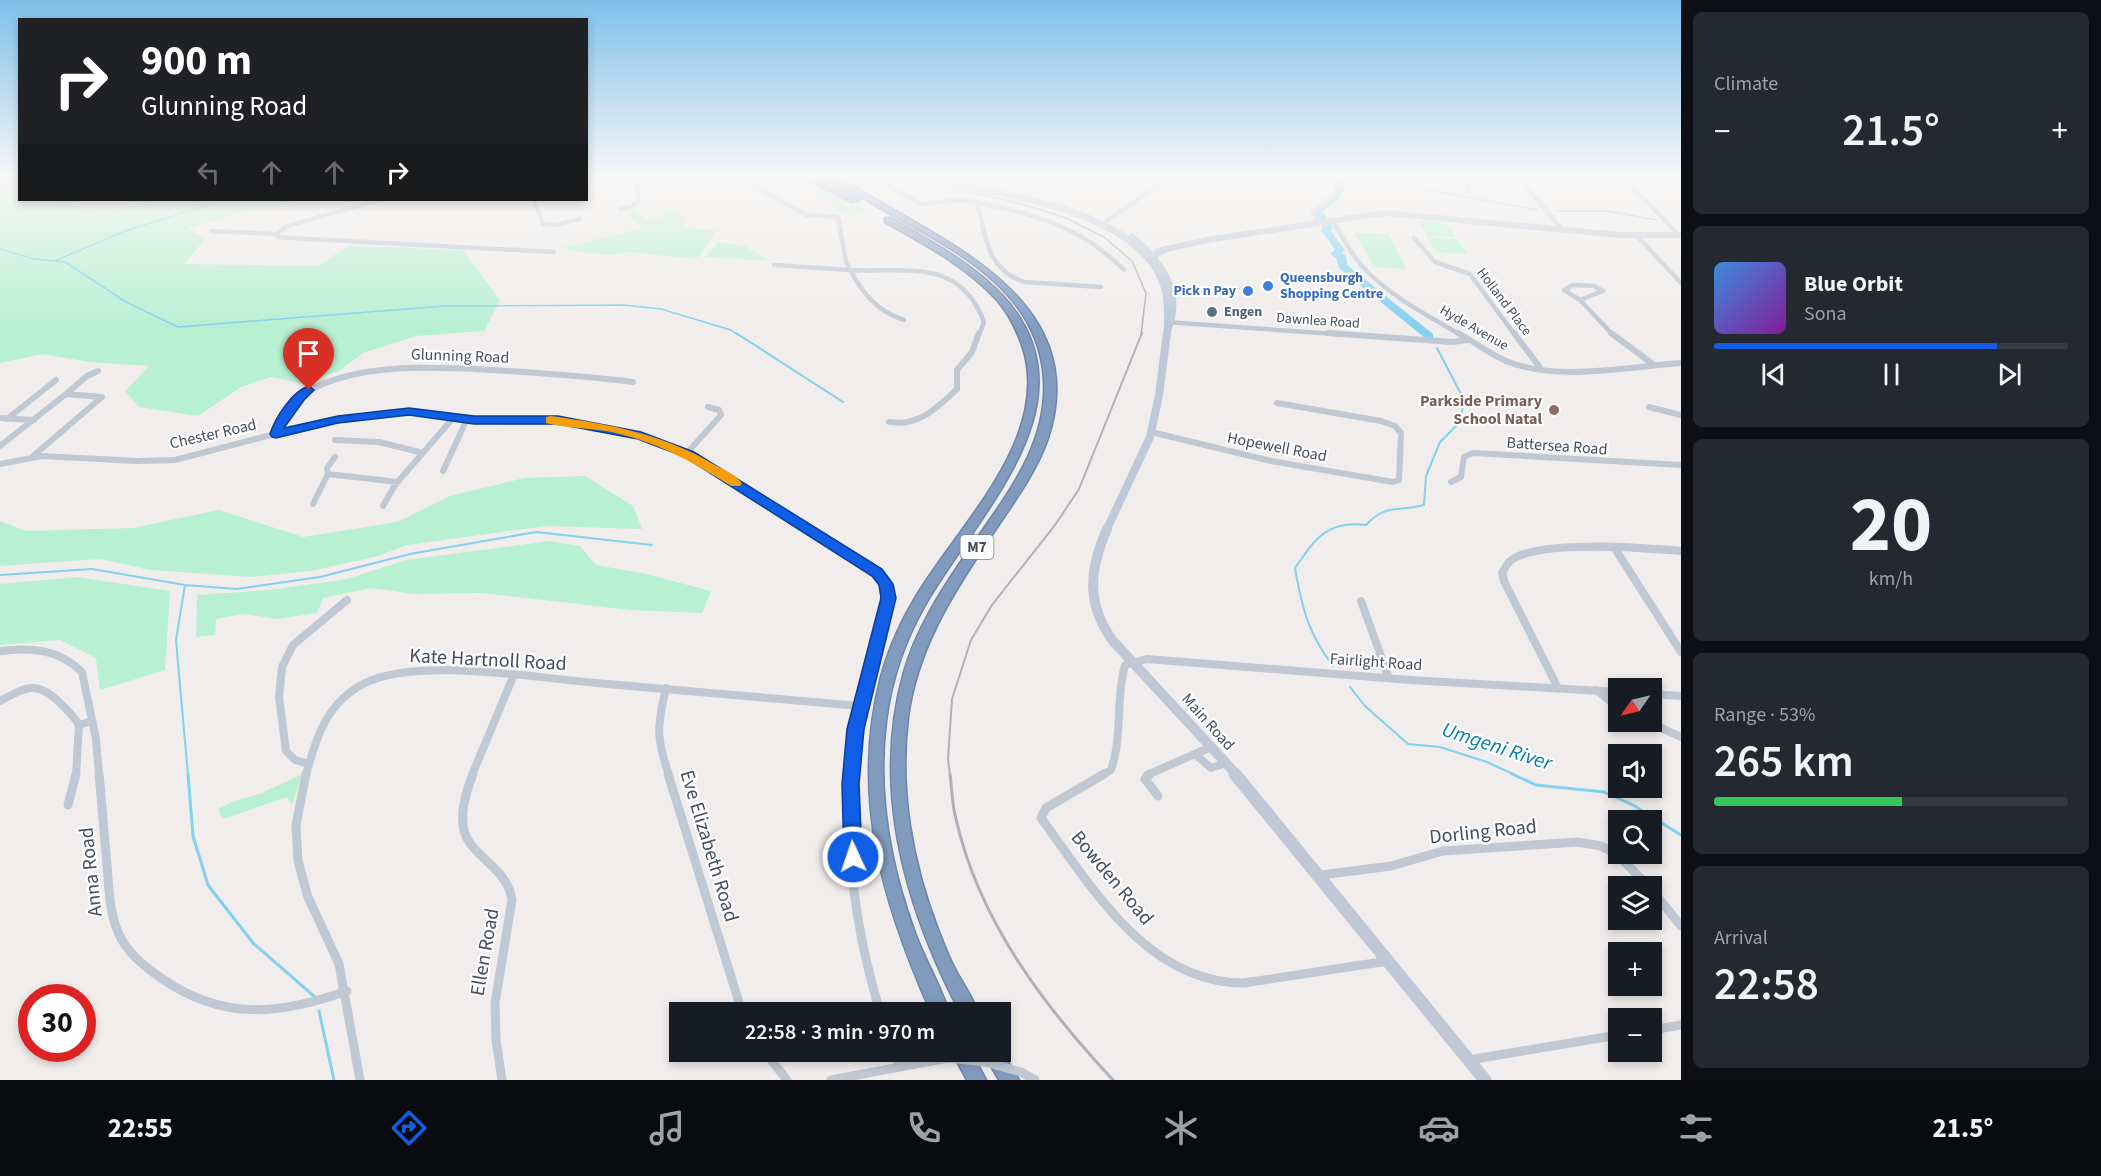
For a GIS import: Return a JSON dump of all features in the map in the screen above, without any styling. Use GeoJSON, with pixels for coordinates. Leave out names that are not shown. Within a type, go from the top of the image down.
{"type":"FeatureCollection","features":[{"type":"Feature","properties":{"kind":"highway","name":"M7"},"geometry":{"type":"LineString","coordinates":[[901,227],[962,264],[989,287],[1009,309],[1020,328],[1033,361],[1034,374],[1032,407],[1023,438],[1003,477],[909,621],[888,677],[879,718],[876,790],[880,834],[888,876],[902,925],[935,1002]]}},
{"type":"Feature","properties":{"kind":"highway","name":"M7"},"geometry":{"type":"LineString","coordinates":[[918,227],[947,244],[997,279],[1025,311],[1040,336],[1050,375],[1051,397],[1047,422],[1031,465],[971,556],[925,635],[911,671],[904,699],[898,776],[902,827],[923,912],[941,959],[964,1002]]}},
{"type":"Feature","properties":{"kind":"highway"},"geometry":{"type":"LineString","coordinates":[[924,227],[964,252],[997,279]]}},
{"type":"Feature","properties":{"kind":"highway"},"geometry":{"type":"LineString","coordinates":[[961,1062],[977,1080]]}},
{"type":"Feature","properties":{"kind":"highway"},"geometry":{"type":"LineString","coordinates":[[1002,1062],[1016,1076]]}},
{"type":"Feature","properties":{"kind":"main road","name":"Main Road"},"geometry":{"type":"LineString","coordinates":[[1110,227],[1145,252],[1170,282],[1174,301],[1168,326],[1161,388],[1151,432],[1100,550],[1093,590],[1100,623],[1226,763],[1321,875],[1485,1080]]}},
{"type":"Feature","properties":{"kind":"main road"},"geometry":{"type":"LineString","coordinates":[[1145,252],[1156,254],[1166,249]]}},
{"type":"Feature","properties":{"kind":"main road","name":"Main Road"},"geometry":{"type":"LineString","coordinates":[[1145,252],[1165,290],[1168,326]]}},
{"type":"Feature","properties":{"kind":"street"},"geometry":{"type":"LineString","coordinates":[[211,231],[276,234],[285,227]]}},
{"type":"Feature","properties":{"kind":"street"},"geometry":{"type":"LineString","coordinates":[[840,227],[846,262],[866,298],[889,315],[904,320]]}},
{"type":"Feature","properties":{"kind":"street"},"geometry":{"type":"LineString","coordinates":[[984,227],[992,256],[1006,272],[1025,282],[1101,287]]}},
{"type":"Feature","properties":{"kind":"street"},"geometry":{"type":"LineString","coordinates":[[1069,227],[1098,244],[1124,270]]}},
{"type":"Feature","properties":{"kind":"street"},"geometry":{"type":"LineString","coordinates":[[1145,252],[1285,227]]}},
{"type":"Feature","properties":{"kind":"street","name":"Hyde Avenue"},"geometry":{"type":"LineString","coordinates":[[1337,227],[1360,264],[1375,279],[1402,299],[1506,361],[1540,369],[1575,372],[1681,363]]}},
{"type":"Feature","properties":{"kind":"street"},"geometry":{"type":"LineString","coordinates":[[1545,227],[1637,236],[1680,235]]}},
{"type":"Feature","properties":{"kind":"street"},"geometry":{"type":"LineString","coordinates":[[276,234],[280,238],[554,252]]}},
{"type":"Feature","properties":{"kind":"street"},"geometry":{"type":"LineString","coordinates":[[1637,236],[1681,283]]}},
{"type":"Feature","properties":{"kind":"street","name":"Holland Place"},"geometry":{"type":"LineString","coordinates":[[1414,238],[1435,262],[1470,274],[1540,369]]}},
{"type":"Feature","properties":{"kind":"street"},"geometry":{"type":"LineString","coordinates":[[1166,249],[1174,246]]}},
{"type":"Feature","properties":{"kind":"street"},"geometry":{"type":"LineString","coordinates":[[774,265],[935,275],[950,278],[969,294],[977,305],[984,322],[972,352],[956,372],[957,389],[927,417],[903,423],[889,422]]}},
{"type":"Feature","properties":{"kind":"street"},"geometry":{"type":"LineString","coordinates":[[1580,300],[1603,291],[1590,285],[1573,285],[1564,288],[1567,293],[1580,300],[1606,330],[1654,365]]}},
{"type":"Feature","properties":{"kind":"street","name":"Dawnlea Road"},"geometry":{"type":"LineString","coordinates":[[1168,326],[1452,342],[1468,340]]}},
{"type":"Feature","properties":{"kind":"street","name":"Glunning Road"},"geometry":{"type":"LineString","coordinates":[[276,434],[279,424],[306,392],[334,380],[363,373],[429,367],[568,374],[633,382]]}},
{"type":"Feature","properties":{"kind":"street"},"geometry":{"type":"LineString","coordinates":[[0,446],[87,376],[98,371]]}},
{"type":"Feature","properties":{"kind":"street"},"geometry":{"type":"LineString","coordinates":[[4,418],[56,380]]}},
{"type":"Feature","properties":{"kind":"street"},"geometry":{"type":"LineString","coordinates":[[32,457],[103,398],[98,395],[66,394]]}},
{"type":"Feature","properties":{"kind":"street","name":"Hopewell Road"},"geometry":{"type":"LineString","coordinates":[[1151,432],[1218,449],[1393,482],[1399,480],[1402,436],[1395,426],[1381,421],[1277,404]]}},
{"type":"Feature","properties":{"kind":"street"},"geometry":{"type":"LineString","coordinates":[[687,453],[722,415],[719,410],[708,407]]}},
{"type":"Feature","properties":{"kind":"street"},"geometry":{"type":"LineString","coordinates":[[1649,407],[1681,415]]}},
{"type":"Feature","properties":{"kind":"street","name":"Chester Road"},"geometry":{"type":"LineString","coordinates":[[0,464],[32,457],[175,460],[338,419],[390,412],[415,412],[467,419],[578,423],[641,436],[687,453],[855,557],[877,572],[886,584],[888,605],[860,706],[851,784],[853,857],[859,932],[877,1002]]}},
{"type":"Feature","properties":{"kind":"street"},"geometry":{"type":"LineString","coordinates":[[383,506],[398,482],[454,417]]}},
{"type":"Feature","properties":{"kind":"street"},"geometry":{"type":"LineString","coordinates":[[4,418],[34,420]]}},
{"type":"Feature","properties":{"kind":"street"},"geometry":{"type":"LineString","coordinates":[[443,471],[467,419]]}},
{"type":"Feature","properties":{"kind":"street"},"geometry":{"type":"LineString","coordinates":[[335,440],[370,440],[396,444],[423,453]]}},
{"type":"Feature","properties":{"kind":"street","name":"Battersea Road"},"geometry":{"type":"LineString","coordinates":[[1451,482],[1461,477],[1464,457],[1473,453],[1681,465]]}},
{"type":"Feature","properties":{"kind":"street"},"geometry":{"type":"LineString","coordinates":[[313,504],[328,474],[327,468],[335,457]]}},
{"type":"Feature","properties":{"kind":"street"},"geometry":{"type":"LineString","coordinates":[[328,474],[398,482]]}},
{"type":"Feature","properties":{"kind":"street"},"geometry":{"type":"LineString","coordinates":[[1614,547],[1681,652]]}},
{"type":"Feature","properties":{"kind":"street"},"geometry":{"type":"LineString","coordinates":[[1558,688],[1509,592],[1502,572],[1505,566],[1518,557],[1545,551],[1614,547],[1681,551]]}},
{"type":"Feature","properties":{"kind":"street"},"geometry":{"type":"LineString","coordinates":[[309,764],[295,760],[286,750],[279,697],[282,667],[293,645],[347,600]]}},
{"type":"Feature","properties":{"kind":"street"},"geometry":{"type":"LineString","coordinates":[[1361,601],[1389,678]]}},
{"type":"Feature","properties":{"kind":"street","name":"Anna Road"},"geometry":{"type":"LineString","coordinates":[[0,651],[33,649],[57,655],[75,665],[82,672],[96,739],[111,909],[117,935],[134,957],[171,987],[192,999],[216,1007],[247,1011],[280,1010],[305,1006],[347,991]]}},
{"type":"Feature","properties":{"kind":"street","name":"Fairlight Road"},"geometry":{"type":"LineString","coordinates":[[1133,662],[1147,659],[1389,678],[1608,691]]}},
{"type":"Feature","properties":{"kind":"street","name":"Bowden Road"},"geometry":{"type":"LineString","coordinates":[[1133,662],[1125,665],[1122,672],[1116,754],[1111,770],[1046,808],[1041,818],[1105,904],[1134,935],[1163,959],[1214,981],[1244,983],[1390,960]]}},
{"type":"Feature","properties":{"kind":"street","name":"Kate Hartnoll Road"},"geometry":{"type":"LineString","coordinates":[[360,1080],[355,1060],[347,991],[338,960],[308,898],[296,853],[296,821],[309,764],[321,728],[333,708],[349,694],[390,674],[419,670],[666,688],[860,706]]}},
{"type":"Feature","properties":{"kind":"street","name":"Ellen Road"},"geometry":{"type":"LineString","coordinates":[[502,1080],[494,1036],[493,1015],[512,898],[505,878],[466,837],[461,817],[467,789],[513,676]]}},
{"type":"Feature","properties":{"kind":"street"},"geometry":{"type":"LineString","coordinates":[[0,700],[30,686],[42,687],[51,693],[79,725],[76,775],[68,806]]}},
{"type":"Feature","properties":{"kind":"street","name":"Eve Elizabeth Road"},"geometry":{"type":"LineString","coordinates":[[666,688],[658,722],[661,753],[683,815],[739,1002]]}},
{"type":"Feature","properties":{"kind":"street"},"geometry":{"type":"LineString","coordinates":[[1596,690],[1608,699]]}},
{"type":"Feature","properties":{"kind":"street"},"geometry":{"type":"LineString","coordinates":[[1662,695],[1681,696]]}},
{"type":"Feature","properties":{"kind":"street"},"geometry":{"type":"LineString","coordinates":[[79,725],[92,721]]}},
{"type":"Feature","properties":{"kind":"street"},"geometry":{"type":"LineString","coordinates":[[1662,728],[1681,737]]}},
{"type":"Feature","properties":{"kind":"street"},"geometry":{"type":"LineString","coordinates":[[1158,796],[1146,777],[1211,747]]}},
{"type":"Feature","properties":{"kind":"street"},"geometry":{"type":"LineString","coordinates":[[1195,754],[1211,768],[1226,763]]}},
{"type":"Feature","properties":{"kind":"street","name":"Dorling Road"},"geometry":{"type":"LineString","coordinates":[[1321,875],[1391,866],[1443,851],[1578,842],[1598,843],[1614,850],[1639,876]]}},
{"type":"Feature","properties":{"kind":"street"},"geometry":{"type":"LineString","coordinates":[[1662,902],[1681,926]]}},
{"type":"Feature","properties":{"kind":"street"},"geometry":{"type":"LineString","coordinates":[[1662,1028],[1681,1025]]}},
{"type":"Feature","properties":{"kind":"street"},"geometry":{"type":"LineString","coordinates":[[1468,1060],[1608,1037]]}},
{"type":"Feature","properties":{"kind":"street"},"geometry":{"type":"LineString","coordinates":[[773,1062],[787,1080]]}},
{"type":"Feature","properties":{"kind":"street"},"geometry":{"type":"LineString","coordinates":[[897,1062],[899,1067]]}},
{"type":"Feature","properties":{"kind":"street"},"geometry":{"type":"LineString","coordinates":[[831,1080],[922,1062]]}},
{"type":"Feature","properties":{"kind":"street"},"geometry":{"type":"LineString","coordinates":[[994,1062],[1016,1076],[1035,1080]]}},
{"type":"Feature","properties":{"kind":"green space"},"geometry":{"type":"Polygon","coordinates":[[[0,227],[190,227],[188,228],[205,239],[184,264],[318,266],[348,246],[463,250],[500,300],[484,331],[416,336],[363,353],[339,371],[302,383],[270,377],[241,387],[198,416],[139,407],[125,391],[149,366],[90,362],[42,354],[0,363],[0,227]]]}},
{"type":"Feature","properties":{"kind":"green space"},"geometry":{"type":"Polygon","coordinates":[[[682,227],[715,231],[700,256],[693,259],[630,252],[611,255],[570,251],[565,247],[643,228],[682,227]]]}},
{"type":"Feature","properties":{"kind":"green space"},"geometry":{"type":"Polygon","coordinates":[[[1421,227],[1449,227],[1456,237],[1427,236],[1421,227]]]}},
{"type":"Feature","properties":{"kind":"green space"},"geometry":{"type":"Polygon","coordinates":[[[1354,233],[1388,234],[1407,269],[1374,267],[1354,233]]]}},
{"type":"Feature","properties":{"kind":"green space"},"geometry":{"type":"Polygon","coordinates":[[[1427,237],[1457,239],[1467,254],[1436,252],[1427,237]]]}},
{"type":"Feature","properties":{"kind":"green space"},"geometry":{"type":"Polygon","coordinates":[[[718,242],[745,246],[769,261],[705,257],[718,242]]]}},
{"type":"Feature","properties":{"kind":"green space"},"geometry":{"type":"Polygon","coordinates":[[[585,476],[633,506],[642,529],[546,526],[407,545],[378,556],[311,571],[251,577],[151,570],[100,559],[0,566],[0,521],[26,531],[133,528],[219,510],[303,537],[397,522],[450,496],[524,478],[585,476]]]}},
{"type":"Feature","properties":{"kind":"green space"},"geometry":{"type":"Polygon","coordinates":[[[550,541],[580,546],[596,565],[646,574],[711,591],[702,613],[631,610],[481,593],[413,594],[372,588],[323,598],[317,613],[277,619],[244,614],[216,619],[215,635],[196,637],[197,595],[269,590],[347,579],[406,560],[550,541]]]}},
{"type":"Feature","properties":{"kind":"green space"},"geometry":{"type":"Polygon","coordinates":[[[77,577],[170,591],[165,670],[100,690],[96,658],[60,640],[0,645],[0,584],[77,577]]]}},
{"type":"Feature","properties":{"kind":"green space"},"geometry":{"type":"Polygon","coordinates":[[[302,774],[292,805],[287,797],[223,819],[218,809],[234,801],[260,794],[302,774]]]}},
{"type":"Feature","properties":{"kind":"waterway"},"geometry":{"type":"LineString","coordinates":[[57,260],[136,227]]}},
{"type":"Feature","properties":{"kind":"waterway","name":"Umgeni River"},"geometry":{"type":"LineString","coordinates":[[1328,227],[1326,231],[1340,250],[1335,254],[1341,256],[1342,266],[1429,336]]}},
{"type":"Feature","properties":{"kind":"waterway"},"geometry":{"type":"LineString","coordinates":[[0,249],[34,259],[65,262],[126,302],[178,327],[445,306],[624,305],[661,309],[731,330],[738,335]]}},
{"type":"Feature","properties":{"kind":"waterway"},"geometry":{"type":"LineString","coordinates":[[736,333],[843,402]]}},
{"type":"Feature","properties":{"kind":"waterway","name":"Umgeni River"},"geometry":{"type":"LineString","coordinates":[[1333,666],[1324,654],[1307,620],[1295,568],[1316,540],[1332,529],[1353,524],[1366,525],[1373,518],[1387,511],[1424,505],[1426,476],[1440,442],[1460,422],[1464,400],[1437,348]]}},
{"type":"Feature","properties":{"kind":"waterway"},"geometry":{"type":"LineString","coordinates":[[185,585],[236,589],[320,577],[410,554],[536,532],[652,545]]}},
{"type":"Feature","properties":{"kind":"waterway"},"geometry":{"type":"LineString","coordinates":[[0,575],[92,569],[185,585]]}},
{"type":"Feature","properties":{"kind":"waterway"},"geometry":{"type":"LineString","coordinates":[[185,585],[176,640],[188,775]]}},
{"type":"Feature","properties":{"kind":"waterway","name":"Umgeni River"},"geometry":{"type":"LineString","coordinates":[[1350,687],[1365,706],[1408,744],[1440,747],[1487,762],[1515,775]]}},
{"type":"Feature","properties":{"kind":"waterway"},"geometry":{"type":"LineString","coordinates":[[188,774],[193,836],[208,885],[253,943],[315,997]]}},
{"type":"Feature","properties":{"kind":"waterway","name":"Umgeni River"},"geometry":{"type":"LineString","coordinates":[[1512,774],[1536,785],[1604,792],[1633,805],[1681,835]]}},
{"type":"Feature","properties":{"kind":"waterway"},"geometry":{"type":"LineString","coordinates":[[319,1011],[334,1080]]}},
{"type":"Feature","properties":{"kind":"railway"},"geometry":{"type":"LineString","coordinates":[[1085,227],[1104,237],[1132,261],[1146,293],[1141,335]]}},
{"type":"Feature","properties":{"kind":"railway"},"geometry":{"type":"LineString","coordinates":[[950,775],[948,759],[952,699],[971,640],[992,605],[1055,525],[1079,489],[1142,333]]}},
{"type":"Feature","properties":{"kind":"railway"},"geometry":{"type":"LineString","coordinates":[[950,774],[955,814],[967,856],[998,927],[1039,992],[1087,1052],[1113,1080]]}},
{"type":"Feature","properties":{"kind":"slow traffic"},"geometry":{"type":"LineString","coordinates":[[551,420],[608,428],[662,443],[687,453],[736,483]]}},
{"type":"Feature","properties":{"kind":"place","name":"Queensburgh Shopping Centre"},"geometry":{"type":"Point","coordinates":[1268,286]}},
{"type":"Feature","properties":{"kind":"place","name":"Pick n Pay"},"geometry":{"type":"Point","coordinates":[1248,291]}},
{"type":"Feature","properties":{"kind":"place","name":"Engen"},"geometry":{"type":"Point","coordinates":[1212,312]}},
{"type":"Feature","properties":{"kind":"place","name":"Parkside Primary School Natal"},"geometry":{"type":"Point","coordinates":[1554,410]}},
{"type":"Feature","properties":{"kind":"route"},"geometry":{"type":"LineString","coordinates":[[309,390],[300,397],[279,424],[276,434],[338,419],[390,412],[409,412],[492,421],[558,420],[641,436],[690,454],[877,572],[886,584],[889,598],[856,729],[851,784],[853,857]]}}]}
